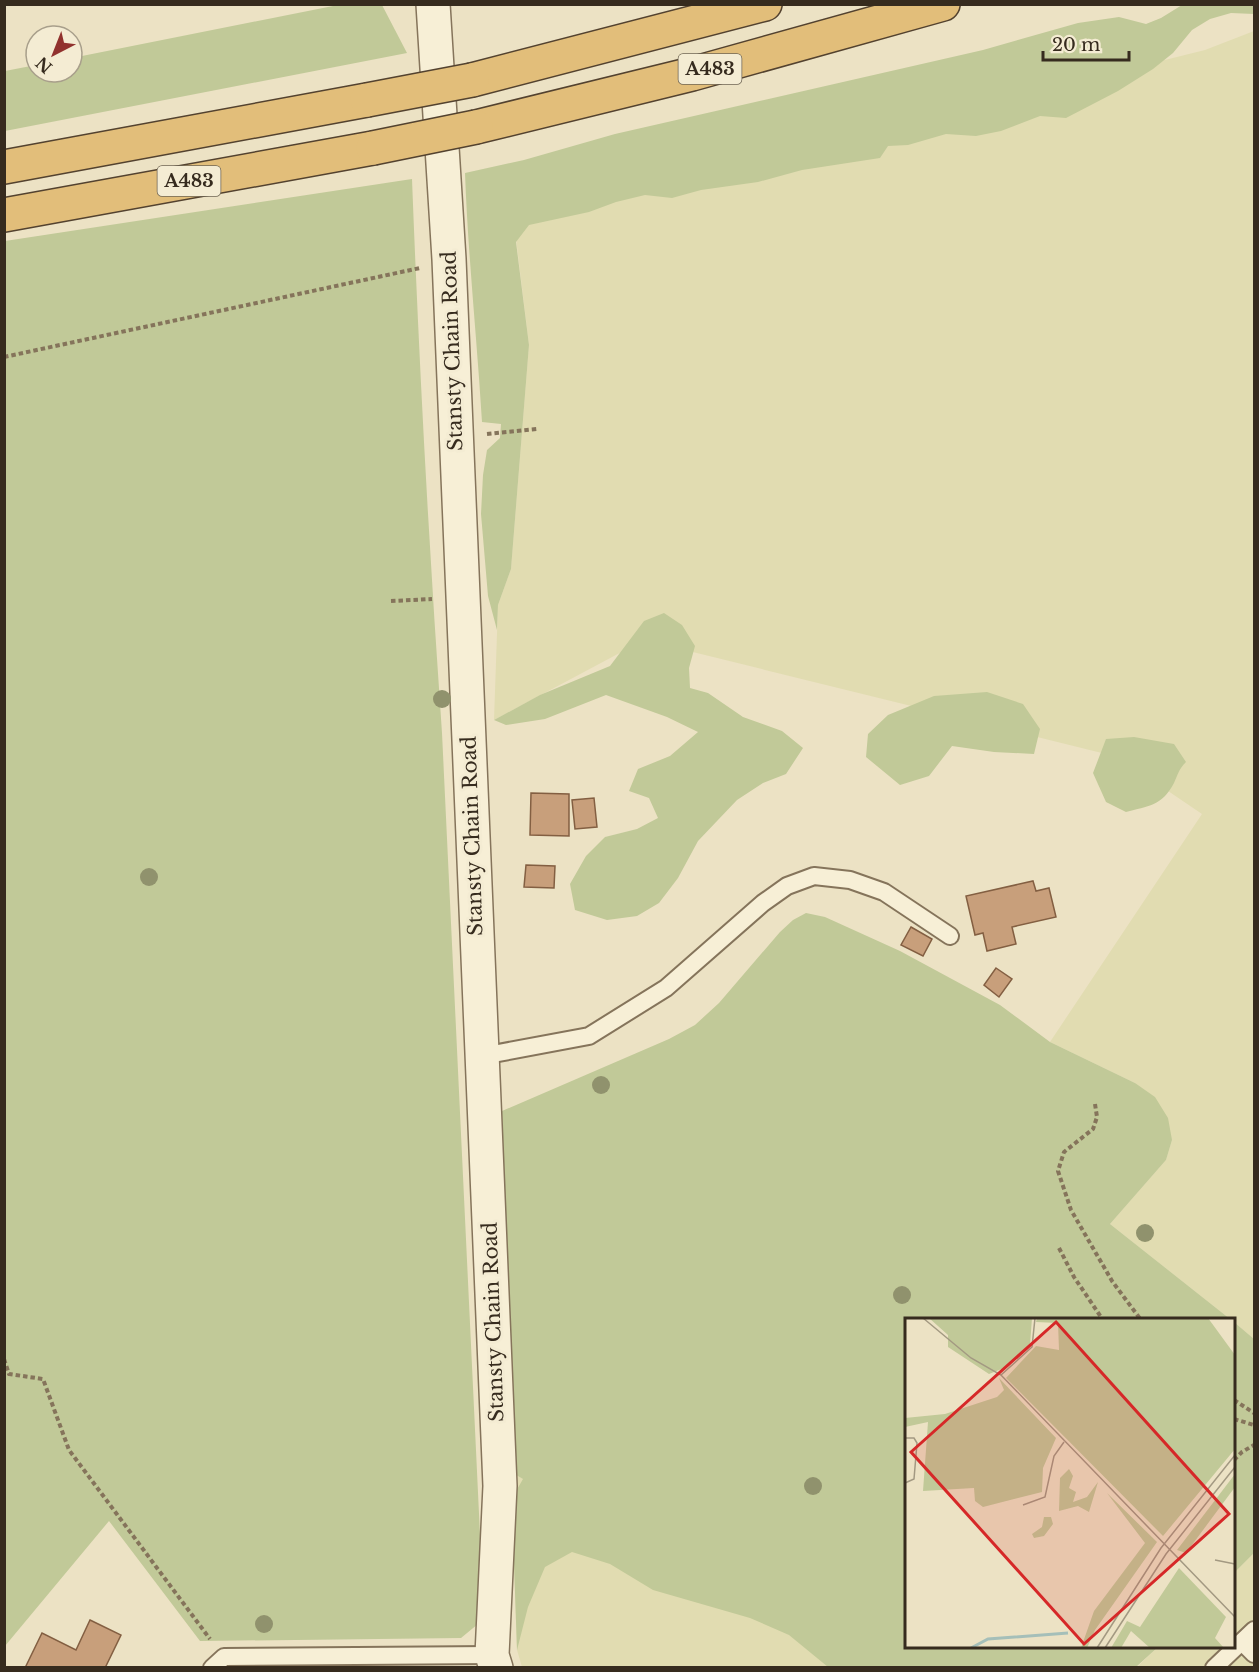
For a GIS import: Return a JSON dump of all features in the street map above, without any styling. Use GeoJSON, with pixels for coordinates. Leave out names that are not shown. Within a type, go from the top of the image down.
{"type":"FeatureCollection","features":[{"type":"Feature","properties":{"kind":"highway","name":"A483"},"geometry":{"type":"LineString","coordinates":[[4,167],[472,80],[765,4]]}},
{"type":"Feature","properties":{"kind":"highway","name":"A483"},"geometry":{"type":"LineString","coordinates":[[4,215],[476,127],[693,74],[943,4]]}},
{"type":"Feature","properties":{"kind":"street","name":"Stansty Chain Road"},"geometry":{"type":"LineString","coordinates":[[433,4],[449,259],[500,1486],[494,1661]]}},
{"type":"Feature","properties":{"kind":"lane"},"geometry":{"type":"LineString","coordinates":[[482,1056],[589,1036],[666,988],[771,897],[787,886],[814,876],[850,880],[884,892],[950,936]]}},
{"type":"Feature","properties":{"kind":"lane"},"geometry":{"type":"LineString","coordinates":[[1214,1668],[1254,1630]]}},
{"type":"Feature","properties":{"kind":"lane"},"geometry":{"type":"LineString","coordinates":[[1242,1642],[1254,1654]]}},
{"type":"Feature","properties":{"kind":"lane"},"geometry":{"type":"LineString","coordinates":[[218,1662],[494,1661]]}},
{"type":"Feature","properties":{"kind":"path"},"geometry":{"type":"LineString","coordinates":[[4,357],[414,270],[449,259]]}},
{"type":"Feature","properties":{"kind":"path"},"geometry":{"type":"LineString","coordinates":[[456,437],[537,429]]}},
{"type":"Feature","properties":{"kind":"path"},"geometry":{"type":"LineString","coordinates":[[391,602],[463,597]]}},
{"type":"Feature","properties":{"kind":"path"},"geometry":{"type":"LineString","coordinates":[[1095,1104],[1097,1117],[1093,1130],[1064,1152],[1058,1171],[1071,1210],[1112,1281],[1140,1318]]}},
{"type":"Feature","properties":{"kind":"path"},"geometry":{"type":"LineString","coordinates":[[1059,1248],[1074,1277],[1101,1318]]}},
{"type":"Feature","properties":{"kind":"path"},"geometry":{"type":"LineString","coordinates":[[4,1359],[7,1374],[43,1379],[69,1450],[218,1662]]}},
{"type":"Feature","properties":{"kind":"path"},"geometry":{"type":"LineString","coordinates":[[1235,1401],[1254,1413]]}},
{"type":"Feature","properties":{"kind":"path"},"geometry":{"type":"LineString","coordinates":[[1235,1420],[1254,1425]]}},
{"type":"Feature","properties":{"kind":"path"},"geometry":{"type":"LineString","coordinates":[[1235,1458],[1254,1445]]}},
{"type":"Feature","properties":{"kind":"shaded area"},"geometry":{"type":"Polygon","coordinates":[[[1254,31],[1254,1339],[1235,1323],[1235,1318],[1229,1318],[1110,1224],[1166,1160],[1172,1140],[1135,1083],[1050,1042],[1202,814],[1118,757],[644,640],[494,720],[498,605],[511,569],[529,345],[514,222],[1205,50],[1254,31]]]}},
{"type":"Feature","properties":{"kind":"shaded area"},"geometry":{"type":"Polygon","coordinates":[[[511,1472],[855,1667],[522,1667],[517,1650],[511,1472]]]}},
{"type":"Feature","properties":{"kind":"shaded area"},"geometry":{"type":"Polygon","coordinates":[[[1254,1553],[1254,1667],[1136,1668],[1157,1648],[1235,1648],[1235,1572],[1254,1553]]]}},
{"type":"Feature","properties":{"kind":"green space"},"geometry":{"type":"Polygon","coordinates":[[[343,4],[382,5],[407,53],[5,131],[5,71],[24,67],[24,84],[84,84],[84,56],[343,4]]]}},
{"type":"Feature","properties":{"kind":"green space"},"geometry":{"type":"Polygon","coordinates":[[[1182,5],[1254,5],[1254,14],[1231,13],[1210,19],[1192,30],[1173,53],[1153,69],[1118,91],[1066,118],[1040,116],[1001,131],[976,136],[946,134],[908,145],[888,146],[880,158],[802,170],[758,182],[701,190],[672,198],[645,195],[589,212],[529,225],[516,242],[529,345],[511,569],[498,605],[497,630],[488,596],[481,514],[487,450],[500,438],[501,424],[482,422],[465,173],[524,160],[615,134],[983,50],[1078,23],[1119,17],[1146,24],[1182,5]]]}},
{"type":"Feature","properties":{"kind":"green space"},"geometry":{"type":"Polygon","coordinates":[[[412,179],[425,456],[442,733],[484,1619],[461,1638],[200,1641],[109,1521],[5,1646],[5,241],[412,179]]]}},
{"type":"Feature","properties":{"kind":"green space"},"geometry":{"type":"Polygon","coordinates":[[[664,613],[682,625],[695,646],[689,668],[690,688],[708,693],[743,717],[782,731],[803,748],[786,774],[763,783],[737,800],[698,841],[678,878],[659,903],[637,916],[607,920],[575,910],[570,884],[586,856],[605,837],[637,829],[658,818],[649,798],[629,791],[638,769],[670,756],[698,732],[667,717],[606,695],[545,719],[506,725],[494,720],[540,695],[610,666],[644,621],[664,613]]]}},
{"type":"Feature","properties":{"kind":"green space"},"geometry":{"type":"Polygon","coordinates":[[[987,692],[1023,704],[1040,729],[1034,754],[994,752],[952,746],[929,776],[900,785],[866,757],[868,734],[888,715],[934,696],[987,692]]]}},
{"type":"Feature","properties":{"kind":"green space"},"geometry":{"type":"Polygon","coordinates":[[[1134,737],[1174,744],[1186,762],[1169,791],[1159,801],[1126,812],[1106,802],[1093,773],[1106,739],[1134,737]]]}},
{"type":"Feature","properties":{"kind":"green space"},"geometry":{"type":"Polygon","coordinates":[[[806,913],[825,917],[900,951],[1000,1005],[1050,1042],[1135,1083],[1155,1097],[1168,1118],[1172,1140],[1166,1160],[1110,1224],[1229,1318],[905,1318],[905,1648],[1157,1648],[1136,1667],[828,1667],[789,1635],[750,1618],[653,1590],[610,1564],[572,1552],[545,1567],[528,1607],[517,1650],[512,1506],[515,1493],[523,1479],[511,1472],[502,1111],[669,1039],[695,1025],[719,1003],[793,920],[806,913]]]}},
{"type":"Feature","properties":{"kind":"green space"},"geometry":{"type":"Polygon","coordinates":[[[1235,1323],[1254,1339],[1254,1553],[1235,1572],[1235,1323]]]}},
{"type":"Feature","properties":{"kind":"building"},"geometry":{"type":"Polygon","coordinates":[[[531,793],[569,794],[569,836],[530,835],[531,793]]]}},
{"type":"Feature","properties":{"kind":"building"},"geometry":{"type":"Polygon","coordinates":[[[594,798],[597,827],[575,829],[572,800],[594,798]]]}},
{"type":"Feature","properties":{"kind":"building"},"geometry":{"type":"Polygon","coordinates":[[[526,865],[555,866],[554,888],[524,887],[526,865]]]}},
{"type":"Feature","properties":{"kind":"building"},"geometry":{"type":"Polygon","coordinates":[[[1033,881],[1036,891],[1049,888],[1056,917],[1012,927],[1016,944],[987,951],[983,933],[975,935],[966,896],[1033,881]]]}},
{"type":"Feature","properties":{"kind":"building"},"geometry":{"type":"Polygon","coordinates":[[[911,927],[932,939],[923,956],[901,945],[911,927]]]}},
{"type":"Feature","properties":{"kind":"building"},"geometry":{"type":"Polygon","coordinates":[[[996,968],[1012,979],[999,997],[984,985],[996,968]]]}},
{"type":"Feature","properties":{"kind":"building"},"geometry":{"type":"Polygon","coordinates":[[[90,1620],[121,1635],[105,1668],[25,1668],[42,1633],[76,1650],[90,1620]]]}}]}
